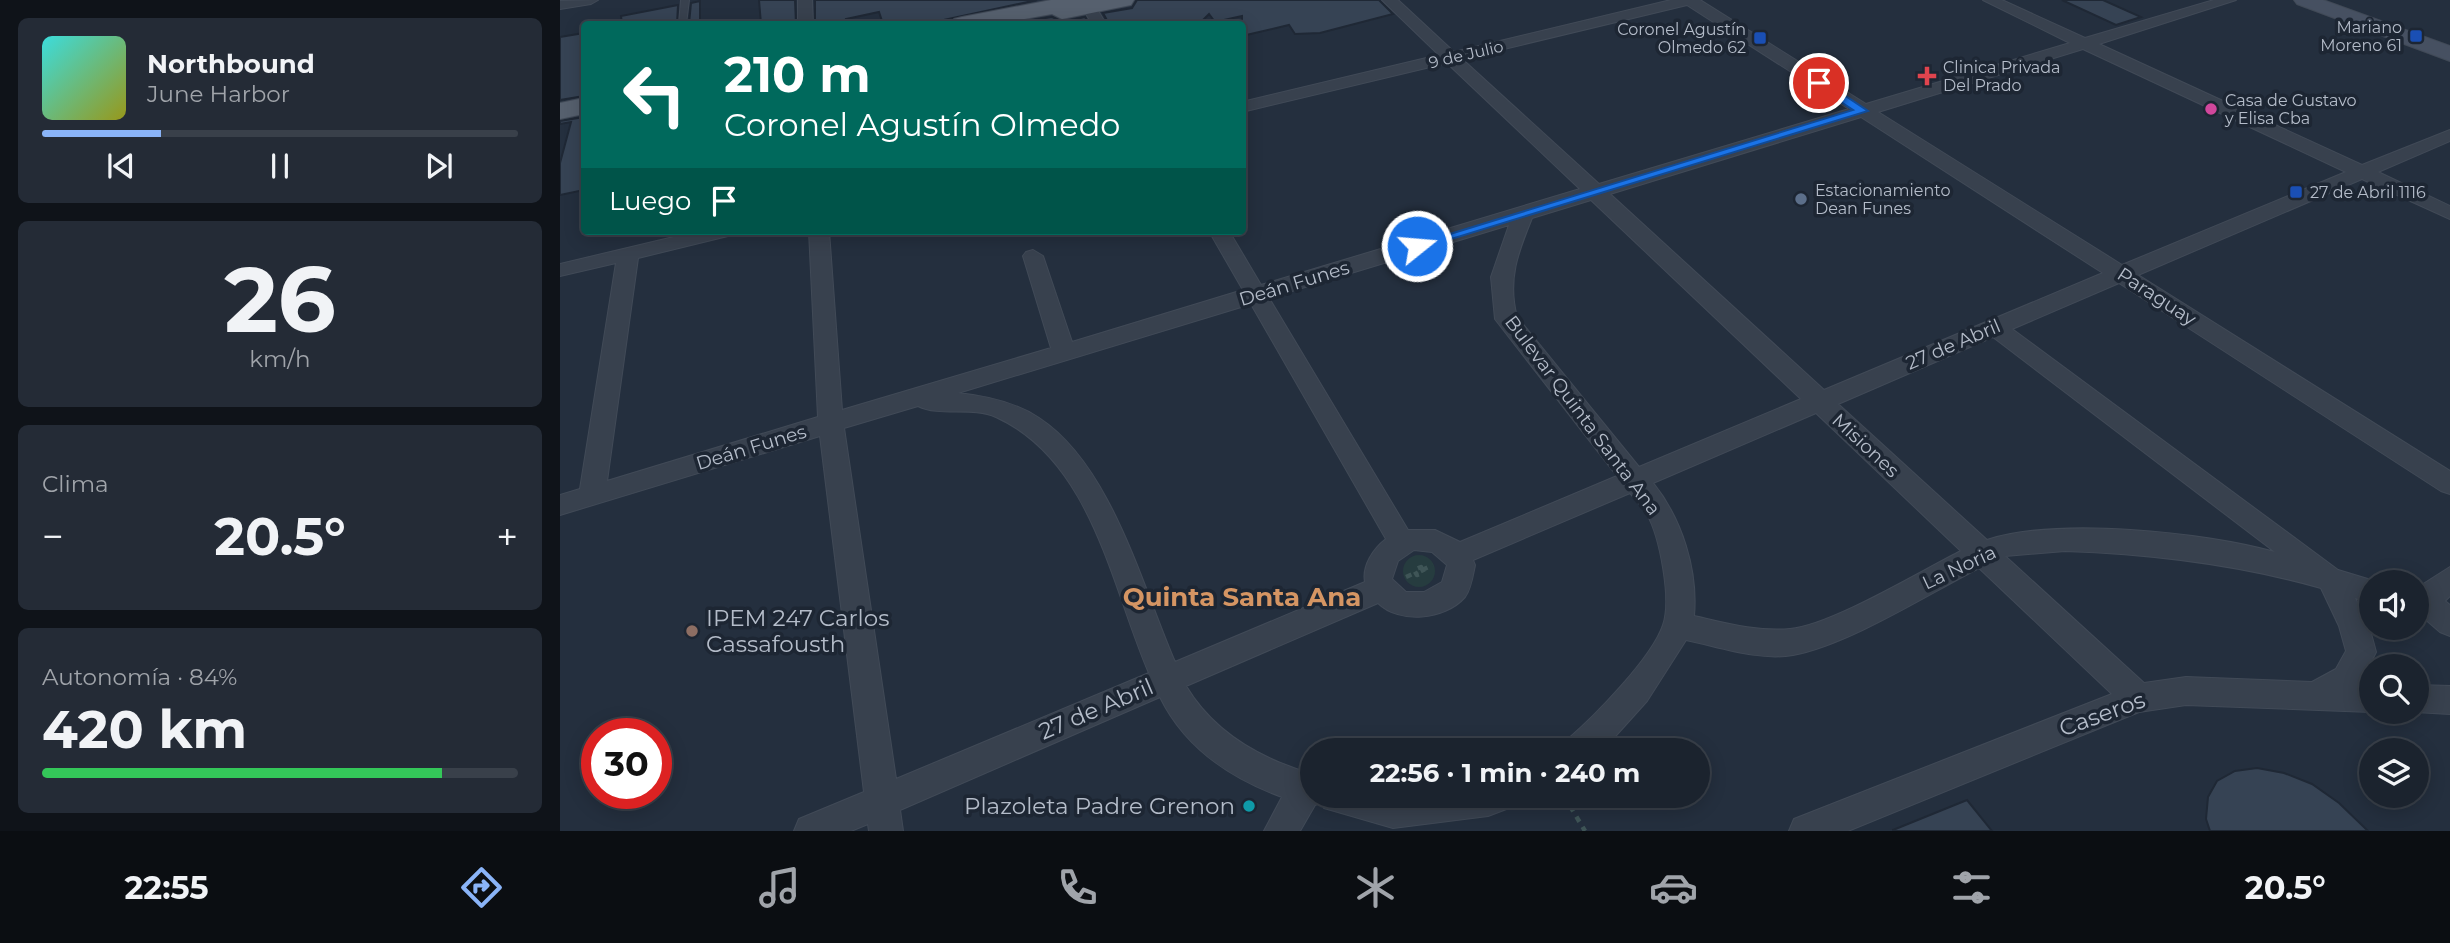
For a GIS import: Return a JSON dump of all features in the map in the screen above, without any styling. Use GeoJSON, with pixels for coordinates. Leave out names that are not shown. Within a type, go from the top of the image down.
{"type":"FeatureCollection","features":[{"type":"Feature","properties":{"kind":"main road"},"geometry":{"type":"LineString","coordinates":[[1014,21],[1123,0]]}},
{"type":"Feature","properties":{"kind":"main road"},"geometry":{"type":"LineString","coordinates":[[983,21],[1089,6]]}},
{"type":"Feature","properties":{"kind":"main road"},"geometry":{"type":"LineString","coordinates":[[560,103],[581,100]]}},
{"type":"Feature","properties":{"kind":"main road"},"geometry":{"type":"LineString","coordinates":[[560,111],[581,107]]}},
{"type":"Feature","properties":{"kind":"street"},"geometry":{"type":"LineString","coordinates":[[560,5],[591,0]]}},
{"type":"Feature","properties":{"kind":"street"},"geometry":{"type":"LineString","coordinates":[[805,0],[806,21]]}},
{"type":"Feature","properties":{"kind":"street","name":"Misiones"},"geometry":{"type":"LineString","coordinates":[[1389,0],[1448,58],[2138,698]]}},
{"type":"Feature","properties":{"kind":"street","name":"9 de Julio"},"geometry":{"type":"LineString","coordinates":[[1246,106],[1690,0]]}},
{"type":"Feature","properties":{"kind":"street","name":"Paraguay"},"geometry":{"type":"LineString","coordinates":[[1690,0],[2450,484]]}},
{"type":"Feature","properties":{"kind":"street"},"geometry":{"type":"LineString","coordinates":[[1990,0],[2450,214]]}},
{"type":"Feature","properties":{"kind":"street","name":"Deán Funes"},"geometry":{"type":"LineString","coordinates":[[560,505],[2229,0]]}},
{"type":"Feature","properties":{"kind":"street"},"geometry":{"type":"LineString","coordinates":[[2304,0],[2450,54]]}},
{"type":"Feature","properties":{"kind":"street","name":"27 de Abril"},"geometry":{"type":"LineString","coordinates":[[1457,555],[2450,135]]}},
{"type":"Feature","properties":{"kind":"street","name":"Bulevar Quinta Santa Ana"},"geometry":{"type":"LineString","coordinates":[[1524,213],[1505,256],[1499,281],[1506,319],[1659,510],[1671,537],[1677,572],[1678,626]]}},
{"type":"Feature","properties":{"kind":"street"},"geometry":{"type":"LineString","coordinates":[[560,270],[707,235]]}},
{"type":"Feature","properties":{"kind":"street"},"geometry":{"type":"LineString","coordinates":[[819,235],[831,423],[884,816]]}},
{"type":"Feature","properties":{"kind":"street"},"geometry":{"type":"LineString","coordinates":[[1222,235],[1402,543]]}},
{"type":"Feature","properties":{"kind":"street"},"geometry":{"type":"LineString","coordinates":[[592,495],[628,254]]}},
{"type":"Feature","properties":{"kind":"street"},"geometry":{"type":"LineString","coordinates":[[1033,256],[1064,352]]}},
{"type":"Feature","properties":{"kind":"street"},"geometry":{"type":"LineString","coordinates":[[1994,327],[2143,436],[2332,581],[2359,588]]}},
{"type":"Feature","properties":{"kind":"street"},"geometry":{"type":"LineString","coordinates":[[906,400],[967,402],[1002,410],[1031,424],[1055,443],[1080,477],[1105,530],[1166,679],[1190,718],[1216,745],[1240,762],[1300,785]]}},
{"type":"Feature","properties":{"kind":"street"},"geometry":{"type":"LineString","coordinates":[[1413,539],[1438,541],[1457,555],[1460,576],[1455,587],[1433,604],[1404,604],[1391,598],[1382,588],[1378,569],[1383,558],[1402,543],[1413,539]]}},
{"type":"Feature","properties":{"kind":"street","name":"La Noria"},"geometry":{"type":"LineString","coordinates":[[1678,626],[1765,643],[1793,642],[1831,630],[1982,553],[2012,542],[2065,540],[2150,543],[2262,560],[2332,581]]}},
{"type":"Feature","properties":{"kind":"street"},"geometry":{"type":"LineString","coordinates":[[2429,594],[2450,579]]}},
{"type":"Feature","properties":{"kind":"street"},"geometry":{"type":"LineString","coordinates":[[2313,697],[2347,679],[2361,652],[2354,626],[2332,581]]}},
{"type":"Feature","properties":{"kind":"street","name":"27 de Abril"},"geometry":{"type":"LineString","coordinates":[[811,831],[884,816],[1166,679],[1382,588]]}},
{"type":"Feature","properties":{"kind":"street"},"geometry":{"type":"LineString","coordinates":[[2429,606],[2450,623]]}},
{"type":"Feature","properties":{"kind":"street"},"geometry":{"type":"LineString","coordinates":[[1593,738],[1643,685],[1678,626]]}},
{"type":"Feature","properties":{"kind":"street","name":"Caseros"},"geometry":{"type":"LineString","coordinates":[[1805,831],[2138,698],[2186,691],[2359,698]]}},
{"type":"Feature","properties":{"kind":"street"},"geometry":{"type":"LineString","coordinates":[[2429,699],[2450,700]]}},
{"type":"Feature","properties":{"kind":"street"},"geometry":{"type":"LineString","coordinates":[[1281,831],[1303,808]]}},
{"type":"Feature","properties":{"kind":"street"},"geometry":{"type":"LineString","coordinates":[[1363,808],[1399,821],[1454,808]]}},
{"type":"Feature","properties":{"kind":"lane"},"geometry":{"type":"LineString","coordinates":[[683,21],[685,0]]}},
{"type":"Feature","properties":{"kind":"path"},"geometry":{"type":"LineString","coordinates":[[1571,808],[1585,831]]}},
{"type":"Feature","properties":{"kind":"green space"},"geometry":{"type":"Polygon","coordinates":[[[1419,555],[1430,560],[1435,571],[1430,582],[1419,587],[1408,582],[1403,571],[1408,560],[1419,555]]]}},
{"type":"Feature","properties":{"kind":"building"},"geometry":{"type":"Polygon","coordinates":[[[759,0],[795,0],[796,21],[761,21],[759,0]]]}},
{"type":"Feature","properties":{"kind":"building"},"geometry":{"type":"Polygon","coordinates":[[[815,0],[1037,0],[939,21],[882,21],[879,12],[846,21],[815,21],[815,0]]]}},
{"type":"Feature","properties":{"kind":"building"},"geometry":{"type":"Polygon","coordinates":[[[1137,0],[1379,0],[1393,14],[1320,33],[1295,34],[1289,25],[1246,35],[1246,21],[1242,21],[1242,16],[1220,21],[1214,21],[1209,14],[1202,21],[1107,21],[1103,13],[1132,8],[1137,0]]]}},
{"type":"Feature","properties":{"kind":"building"},"geometry":{"type":"Polygon","coordinates":[[[2062,0],[2103,0],[2141,17],[2116,25],[2062,0]]]}},
{"type":"Feature","properties":{"kind":"building"},"geometry":{"type":"Polygon","coordinates":[[[700,1],[700,21],[689,21],[691,3],[700,1]]]}},
{"type":"Feature","properties":{"kind":"building"},"geometry":{"type":"Polygon","coordinates":[[[678,5],[677,21],[622,21],[621,16],[678,5]]]}},
{"type":"Feature","properties":{"kind":"building"},"geometry":{"type":"Polygon","coordinates":[[[1052,17],[1061,21],[1027,21],[1052,17]]]}},
{"type":"Feature","properties":{"kind":"building"},"geometry":{"type":"Polygon","coordinates":[[[1085,17],[1087,21],[1067,21],[1085,17]]]}},
{"type":"Feature","properties":{"kind":"building"},"geometry":{"type":"Polygon","coordinates":[[[581,34],[581,96],[560,100],[560,37],[581,34]]]}},
{"type":"Feature","properties":{"kind":"building"},"geometry":{"type":"Polygon","coordinates":[[[581,118],[581,191],[560,195],[560,163],[571,122],[560,124],[560,121],[581,118]]]}},
{"type":"Feature","properties":{"kind":"building"},"geometry":{"type":"Polygon","coordinates":[[[2257,768],[2284,773],[2312,784],[2339,803],[2368,831],[2210,831],[2206,819],[2208,797],[2217,781],[2235,771],[2257,768]]]}},
{"type":"Feature","properties":{"kind":"building"},"geometry":{"type":"Polygon","coordinates":[[[1967,800],[1992,831],[1893,831],[1893,830],[1967,800]]]}},
{"type":"Feature","properties":{"kind":"place","name":"Mariano Moreno 61"},"geometry":{"type":"Point","coordinates":[2416,36]}},
{"type":"Feature","properties":{"kind":"place","name":"Coronel Agustín Olmedo 62"},"geometry":{"type":"Point","coordinates":[1760,38]}},
{"type":"Feature","properties":{"kind":"place","name":"Clinica Privada Del Prado"},"geometry":{"type":"Point","coordinates":[1927,76]}},
{"type":"Feature","properties":{"kind":"place","name":"Casa de Gustavo y Elisa Cba"},"geometry":{"type":"Point","coordinates":[2211,109]}},
{"type":"Feature","properties":{"kind":"place","name":"27 de Abril 1116"},"geometry":{"type":"Point","coordinates":[2296,192]}},
{"type":"Feature","properties":{"kind":"place","name":"Estacionamiento Dean Funes"},"geometry":{"type":"Point","coordinates":[1801,199]}},
{"type":"Feature","properties":{"kind":"place","name":"IPEM 247 Carlos Cassafousth"},"geometry":{"type":"Point","coordinates":[692,631]}},
{"type":"Feature","properties":{"kind":"place","name":"Plazoleta Padre Grenon"},"geometry":{"type":"Point","coordinates":[1249,806]}},
{"type":"Feature","properties":{"kind":"district","name":"Quinta Santa Ana"},"geometry":{"type":"Point","coordinates":[1242,597]}},
{"type":"Feature","properties":{"kind":"route"},"geometry":{"type":"LineString","coordinates":[[1417,246],[1862,111],[1819,83]]}}]}
